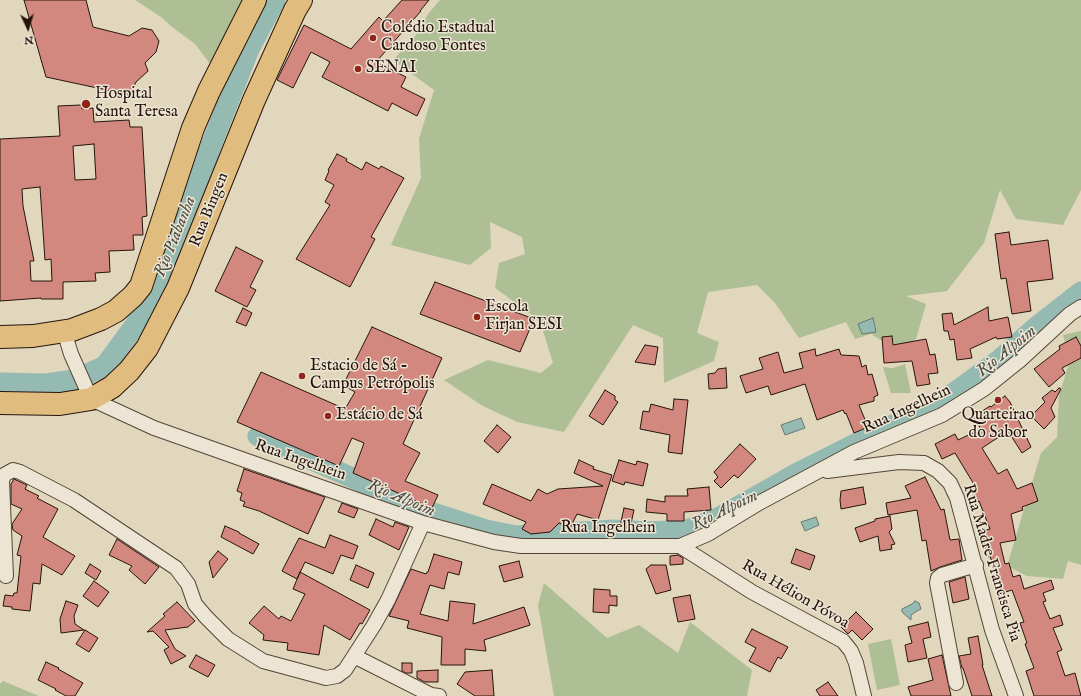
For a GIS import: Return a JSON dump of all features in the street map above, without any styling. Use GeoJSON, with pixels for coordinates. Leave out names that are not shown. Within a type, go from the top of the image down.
{"type":"FeatureCollection","features":[{"type":"Feature","properties":{"kind":"main road"},"geometry":{"type":"LineString","coordinates":[[0,337],[33,336],[83,326],[116,311],[133,296],[141,286],[193,128],[212,84],[255,0]]}},
{"type":"Feature","properties":{"kind":"main road","name":"Rua Bingen"},"geometry":{"type":"LineString","coordinates":[[91,399],[112,387],[129,371],[147,348],[178,288],[254,100],[301,0]]}},
{"type":"Feature","properties":{"kind":"main road"},"geometry":{"type":"LineString","coordinates":[[0,403],[60,404],[91,399]]}},
{"type":"Feature","properties":{"kind":"street","name":"Rua Ingelhein"},"geometry":{"type":"LineString","coordinates":[[91,399],[154,428],[423,523],[494,542],[522,546],[680,546],[708,534],[759,503],[854,452],[942,415],[984,389],[1019,361],[1070,314],[1081,307]]}},
{"type":"Feature","properties":{"kind":"street"},"geometry":{"type":"LineString","coordinates":[[64,331],[71,354],[91,399]]}},
{"type":"Feature","properties":{"kind":"street","name":"Rua Madre Francisca Pia"},"geometry":{"type":"LineString","coordinates":[[816,472],[899,462],[924,463],[938,471],[950,483],[957,498],[992,630],[1016,696]]}},
{"type":"Feature","properties":{"kind":"street"},"geometry":{"type":"LineString","coordinates":[[6,576],[2,481],[4,475],[13,470],[20,472],[74,500],[176,568],[188,584],[195,604],[228,639],[263,661],[326,678],[337,676],[345,670],[354,656],[388,600],[423,523]]}},
{"type":"Feature","properties":{"kind":"street","name":"Rua Hélion Póvoa"},"geometry":{"type":"LineString","coordinates":[[680,546],[752,592],[843,640],[854,657],[864,696]]}},
{"type":"Feature","properties":{"kind":"street"},"geometry":{"type":"LineString","coordinates":[[956,683],[937,583],[938,578],[942,575],[976,565]]}},
{"type":"Feature","properties":{"kind":"street"},"geometry":{"type":"LineString","coordinates":[[354,656],[431,695],[439,696]]}},
{"type":"Feature","properties":{"kind":"green space"},"geometry":{"type":"Polygon","coordinates":[[[135,0],[247,0],[211,65],[195,44],[161,17],[135,0]]]}},
{"type":"Feature","properties":{"kind":"green space"},"geometry":{"type":"Polygon","coordinates":[[[440,0],[1081,0],[1081,190],[1063,225],[1016,219],[1000,190],[984,243],[947,291],[906,296],[926,304],[916,339],[898,351],[871,334],[855,339],[846,322],[799,338],[775,303],[757,285],[708,292],[697,333],[719,342],[714,361],[664,383],[663,338],[633,325],[564,432],[517,422],[481,405],[444,380],[488,360],[541,373],[553,363],[543,331],[535,317],[495,288],[499,263],[525,254],[522,237],[490,222],[491,248],[470,265],[391,245],[421,178],[419,139],[434,90],[393,60],[414,38],[428,14],[440,0]]]}},
{"type":"Feature","properties":{"kind":"green space"},"geometry":{"type":"Polygon","coordinates":[[[1081,331],[1081,565],[1068,561],[1063,579],[1027,576],[1007,566],[1041,453],[1057,437],[1059,395],[1070,360],[1063,335],[1081,331]]]}},
{"type":"Feature","properties":{"kind":"green space"},"geometry":{"type":"Polygon","coordinates":[[[905,364],[911,393],[891,393],[883,367],[893,368],[905,364]]]}},
{"type":"Feature","properties":{"kind":"green space"},"geometry":{"type":"Polygon","coordinates":[[[544,583],[607,638],[639,625],[678,653],[690,622],[752,670],[747,696],[554,696],[538,605],[544,583]]]}},
{"type":"Feature","properties":{"kind":"green space"},"geometry":{"type":"Polygon","coordinates":[[[891,639],[900,685],[877,690],[868,644],[891,639]]]}},
{"type":"Feature","properties":{"kind":"green space"},"geometry":{"type":"Polygon","coordinates":[[[3,681],[39,696],[0,696],[0,684],[3,681]]]}},
{"type":"Feature","properties":{"kind":"water"},"geometry":{"type":"Polygon","coordinates":[[[873,318],[876,332],[862,334],[858,324],[873,318]]]}},
{"type":"Feature","properties":{"kind":"water"},"geometry":{"type":"Polygon","coordinates":[[[801,418],[805,428],[785,435],[781,425],[801,418]]]}},
{"type":"Feature","properties":{"kind":"water"},"geometry":{"type":"Polygon","coordinates":[[[816,517],[819,525],[805,531],[801,522],[816,517]]]}},
{"type":"Feature","properties":{"kind":"water"},"geometry":{"type":"Polygon","coordinates":[[[915,601],[919,603],[921,609],[911,615],[911,620],[902,612],[902,609],[915,601]]]}},
{"type":"Feature","properties":{"kind":"building"},"geometry":{"type":"Polygon","coordinates":[[[24,0],[86,0],[93,27],[129,36],[142,28],[152,30],[159,41],[156,52],[145,63],[148,71],[136,82],[130,95],[46,77],[24,0]]]}},
{"type":"Feature","properties":{"kind":"building","name":"SENAI"},"geometry":{"type":"Polygon","coordinates":[[[402,0],[429,0],[376,62],[406,77],[401,87],[425,99],[417,116],[392,103],[388,111],[322,77],[330,62],[311,52],[293,88],[277,80],[304,25],[351,49],[379,17],[383,21],[402,0]]]}},
{"type":"Feature","properties":{"kind":"building"},"geometry":{"type":"Polygon","coordinates":[[[81,105],[82,109],[93,108],[94,122],[129,120],[130,127],[142,127],[147,216],[142,217],[143,235],[133,235],[134,250],[109,251],[110,272],[95,273],[96,281],[63,282],[63,299],[41,298],[0,301],[0,139],[60,136],[58,106],[81,105]],[[94,144],[73,146],[75,180],[96,179],[94,144]],[[40,187],[22,189],[23,206],[34,261],[30,261],[31,281],[52,281],[51,259],[45,260],[40,187]]]}},
{"type":"Feature","properties":{"kind":"building"},"geometry":{"type":"Polygon","coordinates":[[[337,154],[362,170],[366,162],[379,169],[381,166],[404,178],[371,237],[375,239],[350,287],[296,259],[330,205],[325,202],[334,185],[325,180],[329,171],[328,170],[337,154]]]}},
{"type":"Feature","properties":{"kind":"building"},"geometry":{"type":"Polygon","coordinates":[[[1009,232],[1011,245],[1048,240],[1053,279],[1027,282],[1031,311],[1012,314],[1006,278],[1001,279],[995,234],[1009,232]]]}},
{"type":"Feature","properties":{"kind":"building"},"geometry":{"type":"Polygon","coordinates":[[[236,247],[263,261],[250,287],[256,290],[247,307],[215,291],[236,247]]]}},
{"type":"Feature","properties":{"kind":"building","name":"Escola Firjan SESI"},"geometry":{"type":"Polygon","coordinates":[[[435,282],[534,319],[520,352],[420,314],[435,282]]]}},
{"type":"Feature","properties":{"kind":"building"},"geometry":{"type":"Polygon","coordinates":[[[988,307],[989,321],[1008,317],[1012,337],[997,339],[996,337],[970,349],[972,358],[957,360],[954,339],[950,340],[948,331],[944,331],[942,314],[952,313],[954,325],[988,307]]]}},
{"type":"Feature","properties":{"kind":"building"},"geometry":{"type":"Polygon","coordinates":[[[243,308],[252,313],[246,326],[236,322],[243,308]]]}},
{"type":"Feature","properties":{"kind":"building","name":"Estácio de Sá"},"geometry":{"type":"Polygon","coordinates":[[[372,327],[442,358],[403,444],[420,453],[405,481],[438,495],[432,508],[353,473],[364,443],[352,438],[339,466],[237,422],[261,372],[345,409],[355,392],[343,385],[372,327]]]}},
{"type":"Feature","properties":{"kind":"building"},"geometry":{"type":"Polygon","coordinates":[[[892,336],[893,345],[926,339],[930,355],[935,354],[938,373],[928,374],[930,384],[917,386],[912,361],[884,363],[882,337],[892,336]]]}},
{"type":"Feature","properties":{"kind":"building"},"geometry":{"type":"Polygon","coordinates":[[[1076,337],[1081,346],[1081,358],[1062,368],[1065,373],[1049,387],[1034,369],[1060,349],[1059,346],[1076,337]]]}},
{"type":"Feature","properties":{"kind":"building"},"geometry":{"type":"Polygon","coordinates":[[[645,345],[658,347],[655,365],[635,362],[645,345]]]}},
{"type":"Feature","properties":{"kind":"building"},"geometry":{"type":"Polygon","coordinates":[[[815,349],[816,356],[839,349],[841,355],[859,356],[862,367],[866,365],[868,375],[872,374],[878,395],[874,397],[874,401],[859,405],[868,427],[854,433],[846,413],[845,414],[843,410],[817,420],[805,384],[771,395],[768,386],[746,393],[740,376],[763,369],[759,358],[778,352],[784,373],[803,368],[799,353],[815,349]]]}},
{"type":"Feature","properties":{"kind":"building"},"geometry":{"type":"Polygon","coordinates":[[[726,368],[727,388],[709,389],[708,374],[715,373],[718,369],[726,368]]]}},
{"type":"Feature","properties":{"kind":"building"},"geometry":{"type":"Polygon","coordinates":[[[1059,388],[1061,389],[1051,408],[1055,417],[1044,429],[1031,416],[1045,402],[1042,398],[1052,390],[1055,392],[1059,388]]]}},
{"type":"Feature","properties":{"kind":"building"},"geometry":{"type":"Polygon","coordinates":[[[605,390],[615,396],[615,400],[618,402],[603,425],[589,416],[605,390]]]}},
{"type":"Feature","properties":{"kind":"building"},"geometry":{"type":"Polygon","coordinates":[[[1005,396],[1010,402],[1031,447],[1022,453],[1008,431],[982,448],[998,474],[1007,469],[1017,489],[1032,483],[1038,501],[1022,507],[1023,510],[1011,514],[1016,540],[1000,543],[1005,564],[1009,563],[1013,577],[1020,575],[1024,589],[1051,580],[1054,589],[1043,593],[1046,601],[1043,602],[1050,619],[1060,615],[1063,625],[1053,628],[1062,650],[1057,652],[1065,676],[1075,673],[1081,696],[1034,696],[1026,671],[1034,668],[1025,644],[1027,643],[1020,623],[1024,622],[1012,590],[999,594],[995,581],[997,579],[990,556],[988,557],[982,531],[990,529],[979,501],[978,502],[970,488],[975,486],[955,453],[942,459],[935,444],[955,434],[958,440],[981,429],[973,417],[990,406],[991,407],[1005,396]]]}},
{"type":"Feature","properties":{"kind":"building"},"geometry":{"type":"Polygon","coordinates":[[[674,399],[688,400],[682,454],[668,452],[670,435],[640,429],[643,411],[649,412],[651,404],[673,410],[674,399]]]}},
{"type":"Feature","properties":{"kind":"building"},"geometry":{"type":"Polygon","coordinates":[[[497,425],[511,437],[498,453],[484,441],[497,425]]]}},
{"type":"Feature","properties":{"kind":"building"},"geometry":{"type":"Polygon","coordinates":[[[740,444],[756,459],[738,478],[734,475],[721,488],[714,481],[718,477],[714,472],[740,444]]]}},
{"type":"Feature","properties":{"kind":"building"},"geometry":{"type":"Polygon","coordinates":[[[579,460],[594,467],[593,469],[612,475],[598,520],[577,514],[570,528],[559,523],[550,532],[531,534],[522,529],[526,522],[483,504],[492,484],[531,501],[538,489],[547,494],[558,489],[603,486],[574,473],[579,460]]]}},
{"type":"Feature","properties":{"kind":"building"},"geometry":{"type":"Polygon","coordinates":[[[619,460],[636,465],[637,461],[648,464],[643,486],[625,482],[624,485],[612,481],[619,460]]]}},
{"type":"Feature","properties":{"kind":"building"},"geometry":{"type":"Polygon","coordinates":[[[244,469],[325,497],[308,534],[259,511],[243,506],[245,502],[240,500],[242,493],[237,491],[244,469]]]}},
{"type":"Feature","properties":{"kind":"building"},"geometry":{"type":"Polygon","coordinates":[[[925,477],[941,510],[944,509],[950,540],[959,539],[962,560],[931,571],[926,540],[922,541],[917,510],[888,515],[886,503],[911,498],[905,486],[925,477]]]}},
{"type":"Feature","properties":{"kind":"building"},"geometry":{"type":"Polygon","coordinates":[[[14,479],[27,485],[25,489],[39,496],[37,498],[58,509],[43,537],[75,556],[62,575],[42,564],[40,584],[33,583],[30,611],[12,609],[12,607],[3,606],[5,595],[13,596],[14,593],[17,593],[21,556],[17,555],[22,536],[13,530],[12,524],[22,509],[11,504],[11,484],[14,479]]]}},
{"type":"Feature","properties":{"kind":"building"},"geometry":{"type":"Polygon","coordinates":[[[709,487],[711,510],[684,512],[684,521],[667,521],[667,514],[646,512],[647,499],[665,502],[665,496],[688,496],[687,489],[709,487]]]}},
{"type":"Feature","properties":{"kind":"building"},"geometry":{"type":"Polygon","coordinates":[[[863,487],[866,504],[841,509],[841,491],[863,487]]]}},
{"type":"Feature","properties":{"kind":"building"},"geometry":{"type":"Polygon","coordinates":[[[342,503],[358,509],[354,518],[338,512],[342,503]]]}},
{"type":"Feature","properties":{"kind":"building"},"geometry":{"type":"Polygon","coordinates":[[[624,508],[634,510],[630,528],[620,526],[624,508]]]}},
{"type":"Feature","properties":{"kind":"building"},"geometry":{"type":"Polygon","coordinates":[[[890,516],[892,529],[889,532],[895,544],[891,545],[892,549],[880,551],[878,536],[860,542],[855,528],[875,521],[875,519],[890,516]]]}},
{"type":"Feature","properties":{"kind":"building"},"geometry":{"type":"Polygon","coordinates":[[[376,519],[393,527],[395,522],[409,527],[399,550],[369,535],[376,519]]]}},
{"type":"Feature","properties":{"kind":"building"},"geometry":{"type":"Polygon","coordinates":[[[225,526],[239,532],[259,544],[253,554],[221,537],[225,526]]]}},
{"type":"Feature","properties":{"kind":"building"},"geometry":{"type":"Polygon","coordinates":[[[330,535],[358,546],[353,559],[341,555],[333,574],[305,562],[297,579],[282,571],[299,538],[325,548],[330,535]]]}},
{"type":"Feature","properties":{"kind":"building"},"geometry":{"type":"Polygon","coordinates":[[[117,539],[159,567],[145,584],[129,570],[132,566],[109,555],[117,539]]]}},
{"type":"Feature","properties":{"kind":"building"},"geometry":{"type":"Polygon","coordinates":[[[796,549],[815,556],[810,570],[791,563],[796,549]]]}},
{"type":"Feature","properties":{"kind":"building"},"geometry":{"type":"Polygon","coordinates":[[[218,551],[228,559],[213,578],[209,562],[218,551]]]}},
{"type":"Feature","properties":{"kind":"building"},"geometry":{"type":"Polygon","coordinates":[[[434,554],[462,562],[459,575],[448,572],[444,589],[430,585],[420,614],[448,621],[450,601],[475,604],[473,624],[524,607],[530,625],[484,640],[486,651],[465,649],[465,665],[441,665],[442,637],[407,628],[409,621],[389,616],[411,569],[426,574],[434,554]]]}},
{"type":"Feature","properties":{"kind":"building"},"geometry":{"type":"Polygon","coordinates":[[[678,555],[683,558],[683,564],[670,565],[670,556],[678,555]]]}},
{"type":"Feature","properties":{"kind":"building"},"geometry":{"type":"Polygon","coordinates":[[[519,561],[523,577],[504,582],[499,566],[519,561]]]}},
{"type":"Feature","properties":{"kind":"building"},"geometry":{"type":"Polygon","coordinates":[[[90,564],[101,571],[96,580],[85,573],[90,564]]]}},
{"type":"Feature","properties":{"kind":"building"},"geometry":{"type":"Polygon","coordinates":[[[356,565],[374,573],[368,588],[350,580],[356,565]]]}},
{"type":"Feature","properties":{"kind":"building"},"geometry":{"type":"Polygon","coordinates":[[[651,565],[666,565],[671,590],[656,594],[646,569],[651,565]]]}},
{"type":"Feature","properties":{"kind":"building"},"geometry":{"type":"Polygon","coordinates":[[[300,572],[370,610],[350,640],[324,625],[319,655],[287,650],[288,643],[263,640],[264,635],[249,623],[264,606],[279,619],[281,616],[291,621],[305,594],[293,589],[300,572]]]}},
{"type":"Feature","properties":{"kind":"building"},"geometry":{"type":"Polygon","coordinates":[[[965,577],[969,599],[953,603],[949,582],[965,577]]]}},
{"type":"Feature","properties":{"kind":"building"},"geometry":{"type":"Polygon","coordinates":[[[94,581],[109,592],[98,607],[83,596],[94,581]]]}},
{"type":"Feature","properties":{"kind":"building"},"geometry":{"type":"Polygon","coordinates":[[[594,589],[610,590],[610,596],[617,596],[617,606],[609,605],[609,613],[593,612],[594,589]]]}},
{"type":"Feature","properties":{"kind":"building"},"geometry":{"type":"Polygon","coordinates":[[[690,595],[695,619],[678,622],[673,598],[690,595]]]}},
{"type":"Feature","properties":{"kind":"building"},"geometry":{"type":"Polygon","coordinates":[[[66,601],[78,605],[74,616],[75,624],[84,630],[61,633],[60,619],[66,601]]]}},
{"type":"Feature","properties":{"kind":"building"},"geometry":{"type":"Polygon","coordinates":[[[177,602],[195,621],[188,627],[165,630],[175,649],[186,656],[171,664],[164,650],[169,647],[153,631],[147,632],[165,616],[163,614],[177,602]]]}},
{"type":"Feature","properties":{"kind":"building"},"geometry":{"type":"Polygon","coordinates":[[[856,612],[873,629],[862,640],[852,630],[848,634],[841,627],[856,612]]]}},
{"type":"Feature","properties":{"kind":"building"},"geometry":{"type":"Polygon","coordinates":[[[928,622],[931,637],[923,639],[927,658],[908,662],[905,645],[912,643],[908,627],[928,622]]]}},
{"type":"Feature","properties":{"kind":"building"},"geometry":{"type":"Polygon","coordinates":[[[752,629],[788,647],[781,659],[778,657],[770,672],[749,661],[756,648],[745,642],[752,629]]]}},
{"type":"Feature","properties":{"kind":"building"},"geometry":{"type":"Polygon","coordinates":[[[85,630],[98,638],[89,652],[76,644],[85,630]]]}},
{"type":"Feature","properties":{"kind":"building"},"geometry":{"type":"Polygon","coordinates":[[[978,636],[982,665],[992,696],[972,696],[959,656],[971,654],[968,638],[978,636]]]}},
{"type":"Feature","properties":{"kind":"building"},"geometry":{"type":"Polygon","coordinates":[[[196,655],[215,665],[208,677],[189,667],[196,655]]]}},
{"type":"Feature","properties":{"kind":"building"},"geometry":{"type":"Polygon","coordinates":[[[942,655],[951,696],[911,696],[908,687],[933,680],[928,659],[942,655]]]}},
{"type":"Feature","properties":{"kind":"building"},"geometry":{"type":"Polygon","coordinates":[[[46,662],[83,683],[75,696],[66,696],[38,680],[46,662]]]}},
{"type":"Feature","properties":{"kind":"building"},"geometry":{"type":"Polygon","coordinates":[[[402,663],[412,663],[412,673],[402,671],[402,663]]]}},
{"type":"Feature","properties":{"kind":"building"},"geometry":{"type":"Polygon","coordinates":[[[438,670],[438,682],[425,682],[417,678],[417,671],[438,670]]]}},
{"type":"Feature","properties":{"kind":"building"},"geometry":{"type":"Polygon","coordinates":[[[492,670],[494,696],[475,696],[457,684],[465,672],[492,670]]]}},
{"type":"Feature","properties":{"kind":"building"},"geometry":{"type":"Polygon","coordinates":[[[828,682],[838,696],[820,696],[816,690],[828,682]]]}},
{"type":"Feature","properties":{"kind":"waterway","name":"Rio Piabanha"},"geometry":{"type":"LineString","coordinates":[[0,383],[46,384],[74,380],[105,366],[144,313],[182,230],[210,148],[249,49],[275,0]]}},
{"type":"Feature","properties":{"kind":"waterway","name":"Rio Alpoim"},"geometry":{"type":"LineString","coordinates":[[258,436],[427,511],[486,530],[516,536],[614,530],[649,532],[687,530],[720,517],[796,474],[947,398],[998,361],[1035,328],[1081,292]]}},
{"type":"Feature","properties":{"kind":"place","name":"Colédio Estadual Cardoso Fontes"},"geometry":{"type":"Point","coordinates":[373,38]}},
{"type":"Feature","properties":{"kind":"place","name":"SENAI"},"geometry":{"type":"Point","coordinates":[358,69]}},
{"type":"Feature","properties":{"kind":"place","name":"Hospital Santa Teresa"},"geometry":{"type":"Point","coordinates":[86,104]}},
{"type":"Feature","properties":{"kind":"place","name":"Escola Firjan SESI"},"geometry":{"type":"Point","coordinates":[477,317]}},
{"type":"Feature","properties":{"kind":"place","name":"Estacio de Sá - Campus Petrópolis"},"geometry":{"type":"Point","coordinates":[302,376]}},
{"type":"Feature","properties":{"kind":"place","name":"Quarteirao do Sabor"},"geometry":{"type":"Point","coordinates":[998,400]}},
{"type":"Feature","properties":{"kind":"place","name":"Estácio de Sá"},"geometry":{"type":"Point","coordinates":[328,416]}}]}
